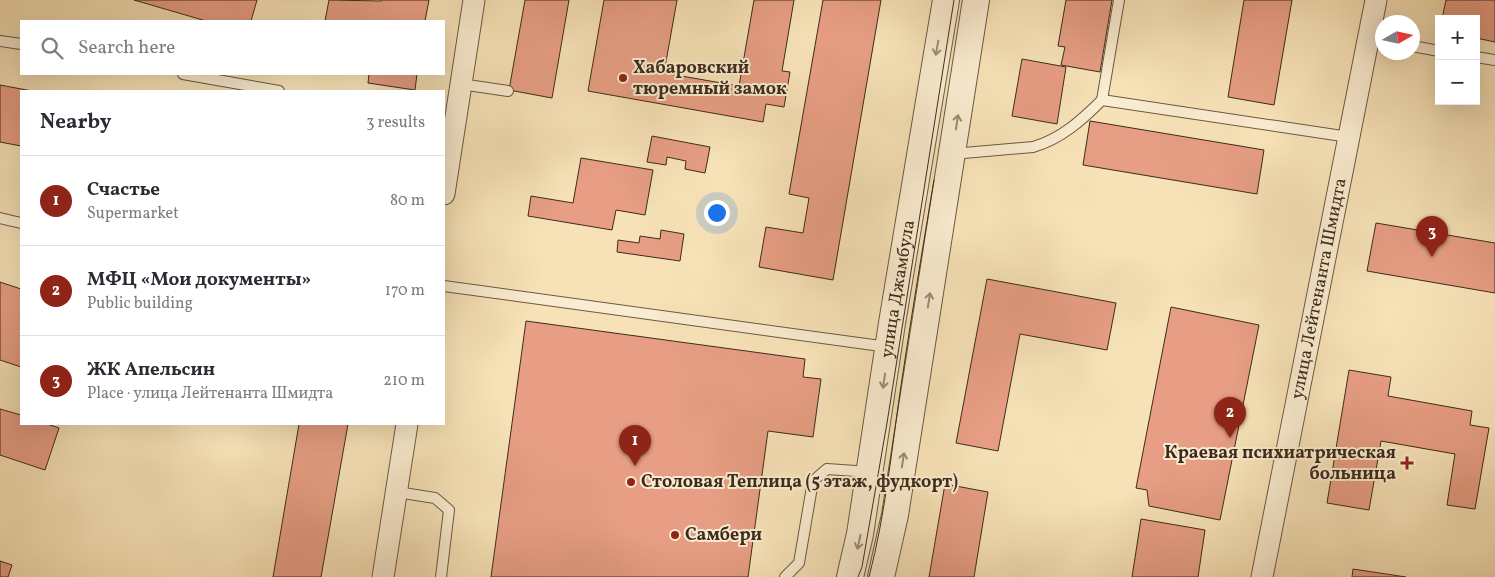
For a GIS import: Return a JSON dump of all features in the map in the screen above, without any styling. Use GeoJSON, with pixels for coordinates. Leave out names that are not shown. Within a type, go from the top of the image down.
{"type":"FeatureCollection","features":[{"type":"Feature","properties":{"kind":"street"},"geometry":{"type":"LineString","coordinates":[[445,180],[449,122],[461,84],[474,0]]}},
{"type":"Feature","properties":{"kind":"street","name":"улица Джамбула"},"geometry":{"type":"LineString","coordinates":[[850,577],[860,534],[946,0]]}},
{"type":"Feature","properties":{"kind":"street","name":"улица Джамбула"},"geometry":{"type":"LineString","coordinates":[[881,577],[895,515],[976,0]]}},
{"type":"Feature","properties":{"kind":"street","name":"улица Лейтенанта Шмидта"},"geometry":{"type":"LineString","coordinates":[[1262,577],[1349,137],[1372,40],[1376,0]]}},
{"type":"Feature","properties":{"kind":"street"},"geometry":{"type":"LineString","coordinates":[[383,577],[407,425]]}},
{"type":"Feature","properties":{"kind":"lane"},"geometry":{"type":"LineString","coordinates":[[952,154],[1033,147],[1044,144],[1064,134],[1085,117],[1102,100],[1120,0]]}},
{"type":"Feature","properties":{"kind":"lane"},"geometry":{"type":"LineString","coordinates":[[0,41],[20,44]]}},
{"type":"Feature","properties":{"kind":"lane"},"geometry":{"type":"LineString","coordinates":[[1420,47],[1435,50]]}},
{"type":"Feature","properties":{"kind":"lane"},"geometry":{"type":"LineString","coordinates":[[1480,58],[1495,60]]}},
{"type":"Feature","properties":{"kind":"lane"},"geometry":{"type":"LineString","coordinates":[[189,75],[273,90]]}},
{"type":"Feature","properties":{"kind":"lane"},"geometry":{"type":"LineString","coordinates":[[461,84],[508,91]]}},
{"type":"Feature","properties":{"kind":"lane"},"geometry":{"type":"LineString","coordinates":[[1102,100],[1349,137]]}},
{"type":"Feature","properties":{"kind":"lane"},"geometry":{"type":"LineString","coordinates":[[0,218],[20,223]]}},
{"type":"Feature","properties":{"kind":"lane"},"geometry":{"type":"LineString","coordinates":[[445,286],[889,347]]}},
{"type":"Feature","properties":{"kind":"lane"},"geometry":{"type":"LineString","coordinates":[[785,577],[798,563],[813,481],[827,469],[870,472]]}},
{"type":"Feature","properties":{"kind":"lane"},"geometry":{"type":"LineString","coordinates":[[396,492],[435,498],[449,510],[441,577]]}},
{"type":"Feature","properties":{"kind":"building"},"geometry":{"type":"Polygon","coordinates":[[[134,0],[257,0],[251,20],[203,20],[134,0]]]}},
{"type":"Feature","properties":{"kind":"building"},"geometry":{"type":"Polygon","coordinates":[[[329,0],[429,0],[425,20],[325,20],[329,0]]]}},
{"type":"Feature","properties":{"kind":"building"},"geometry":{"type":"Polygon","coordinates":[[[525,0],[569,0],[552,98],[509,90],[525,0]]]}},
{"type":"Feature","properties":{"kind":"building"},"geometry":{"type":"Polygon","coordinates":[[[604,0],[677,0],[664,73],[739,86],[754,0],[794,0],[782,71],[790,72],[784,107],[766,104],[763,122],[588,91],[604,0]]]}},
{"type":"Feature","properties":{"kind":"building"},"geometry":{"type":"Polygon","coordinates":[[[823,0],[881,0],[833,280],[759,267],[766,227],[803,233],[809,198],[789,194],[823,0]]]}},
{"type":"Feature","properties":{"kind":"building"},"geometry":{"type":"Polygon","coordinates":[[[1066,0],[1112,0],[1100,72],[1061,65],[1065,47],[1058,46],[1066,0]]]}},
{"type":"Feature","properties":{"kind":"building"},"geometry":{"type":"Polygon","coordinates":[[[1244,0],[1292,0],[1274,105],[1228,97],[1244,0]]]}},
{"type":"Feature","properties":{"kind":"building"},"geometry":{"type":"Polygon","coordinates":[[[1446,0],[1495,0],[1495,42],[1480,39],[1480,15],[1443,15],[1446,0]]]}},
{"type":"Feature","properties":{"kind":"building"},"geometry":{"type":"Polygon","coordinates":[[[1022,59],[1066,67],[1057,124],[1012,116],[1022,59]]]}},
{"type":"Feature","properties":{"kind":"building"},"geometry":{"type":"Polygon","coordinates":[[[369,75],[417,75],[415,90],[368,83],[369,75]]]}},
{"type":"Feature","properties":{"kind":"building"},"geometry":{"type":"Polygon","coordinates":[[[0,85],[27,90],[20,90],[20,146],[0,142],[0,85]]]}},
{"type":"Feature","properties":{"kind":"building"},"geometry":{"type":"Polygon","coordinates":[[[1090,121],[1264,150],[1257,194],[1083,165],[1090,121]]]}},
{"type":"Feature","properties":{"kind":"building"},"geometry":{"type":"Polygon","coordinates":[[[652,136],[710,147],[705,173],[685,169],[686,161],[667,157],[666,165],[647,162],[652,136]]]}},
{"type":"Feature","properties":{"kind":"building"},"geometry":{"type":"Polygon","coordinates":[[[581,158],[653,170],[645,215],[616,210],[612,230],[528,216],[531,196],[573,203],[581,158]]]}},
{"type":"Feature","properties":{"kind":"building"},"geometry":{"type":"Polygon","coordinates":[[[1376,223],[1495,243],[1495,293],[1367,271],[1376,223]]]}},
{"type":"Feature","properties":{"kind":"building"},"geometry":{"type":"Polygon","coordinates":[[[661,230],[684,234],[680,261],[617,252],[618,240],[639,243],[640,236],[660,239],[661,230]]]}},
{"type":"Feature","properties":{"kind":"building"},"geometry":{"type":"Polygon","coordinates":[[[987,279],[1116,303],[1107,350],[1020,334],[998,451],[956,443],[987,279]]]}},
{"type":"Feature","properties":{"kind":"building"},"geometry":{"type":"Polygon","coordinates":[[[0,282],[20,289],[20,367],[0,360],[0,282]]]}},
{"type":"Feature","properties":{"kind":"building"},"geometry":{"type":"Polygon","coordinates":[[[1171,307],[1259,325],[1220,520],[1149,506],[1147,490],[1136,488],[1171,307]]]}},
{"type":"Feature","properties":{"kind":"building"},"geometry":{"type":"Polygon","coordinates":[[[526,321],[805,359],[803,377],[821,379],[813,437],[768,431],[748,577],[491,577],[526,321]]]}},
{"type":"Feature","properties":{"kind":"building"},"geometry":{"type":"Polygon","coordinates":[[[1349,370],[1391,377],[1388,396],[1472,411],[1470,425],[1489,428],[1475,509],[1447,505],[1455,454],[1381,441],[1369,510],[1327,503],[1349,370]]]}},
{"type":"Feature","properties":{"kind":"building"},"geometry":{"type":"Polygon","coordinates":[[[0,409],[20,415],[20,425],[50,425],[59,428],[45,470],[0,455],[0,409]]]}},
{"type":"Feature","properties":{"kind":"building"},"geometry":{"type":"Polygon","coordinates":[[[299,425],[348,425],[321,577],[273,577],[299,425]]]}},
{"type":"Feature","properties":{"kind":"building"},"geometry":{"type":"Polygon","coordinates":[[[945,484],[988,492],[974,577],[929,577],[945,484]]]}},
{"type":"Feature","properties":{"kind":"building"},"geometry":{"type":"Polygon","coordinates":[[[1141,519],[1205,530],[1198,577],[1132,577],[1141,519]]]}},
{"type":"Feature","properties":{"kind":"building"},"geometry":{"type":"Polygon","coordinates":[[[0,561],[12,565],[8,577],[0,577],[0,561]]]}},
{"type":"Feature","properties":{"kind":"building"},"geometry":{"type":"Polygon","coordinates":[[[1353,569],[1406,577],[1352,577],[1353,569]]]}},
{"type":"Feature","properties":{"kind":"tram line"},"geometry":{"type":"LineString","coordinates":[[858,577],[862,567],[887,423],[954,0]]}},
{"type":"Feature","properties":{"kind":"tram line"},"geometry":{"type":"LineString","coordinates":[[869,577],[884,503],[934,180]]}},
{"type":"Feature","properties":{"kind":"place","name":"Хабаровский тюремный замок"},"geometry":{"type":"Point","coordinates":[623,78]}},
{"type":"Feature","properties":{"kind":"place","name":"ЖК Апельсин"},"geometry":{"type":"Point","coordinates":[1432,257]}},
{"type":"Feature","properties":{"kind":"place","name":"МФЦ «Мои документы»"},"geometry":{"type":"Point","coordinates":[1230,438]}},
{"type":"Feature","properties":{"kind":"place","name":"Краевая психиатрическая больница"},"geometry":{"type":"Point","coordinates":[1407,463]}},
{"type":"Feature","properties":{"kind":"place","name":"Счастье"},"geometry":{"type":"Point","coordinates":[635,466]}},
{"type":"Feature","properties":{"kind":"place","name":"Столовая Теплица (5 этаж, фудкорт)"},"geometry":{"type":"Point","coordinates":[631,482]}},
{"type":"Feature","properties":{"kind":"place","name":"Самбери"},"geometry":{"type":"Point","coordinates":[675,535]}}]}
